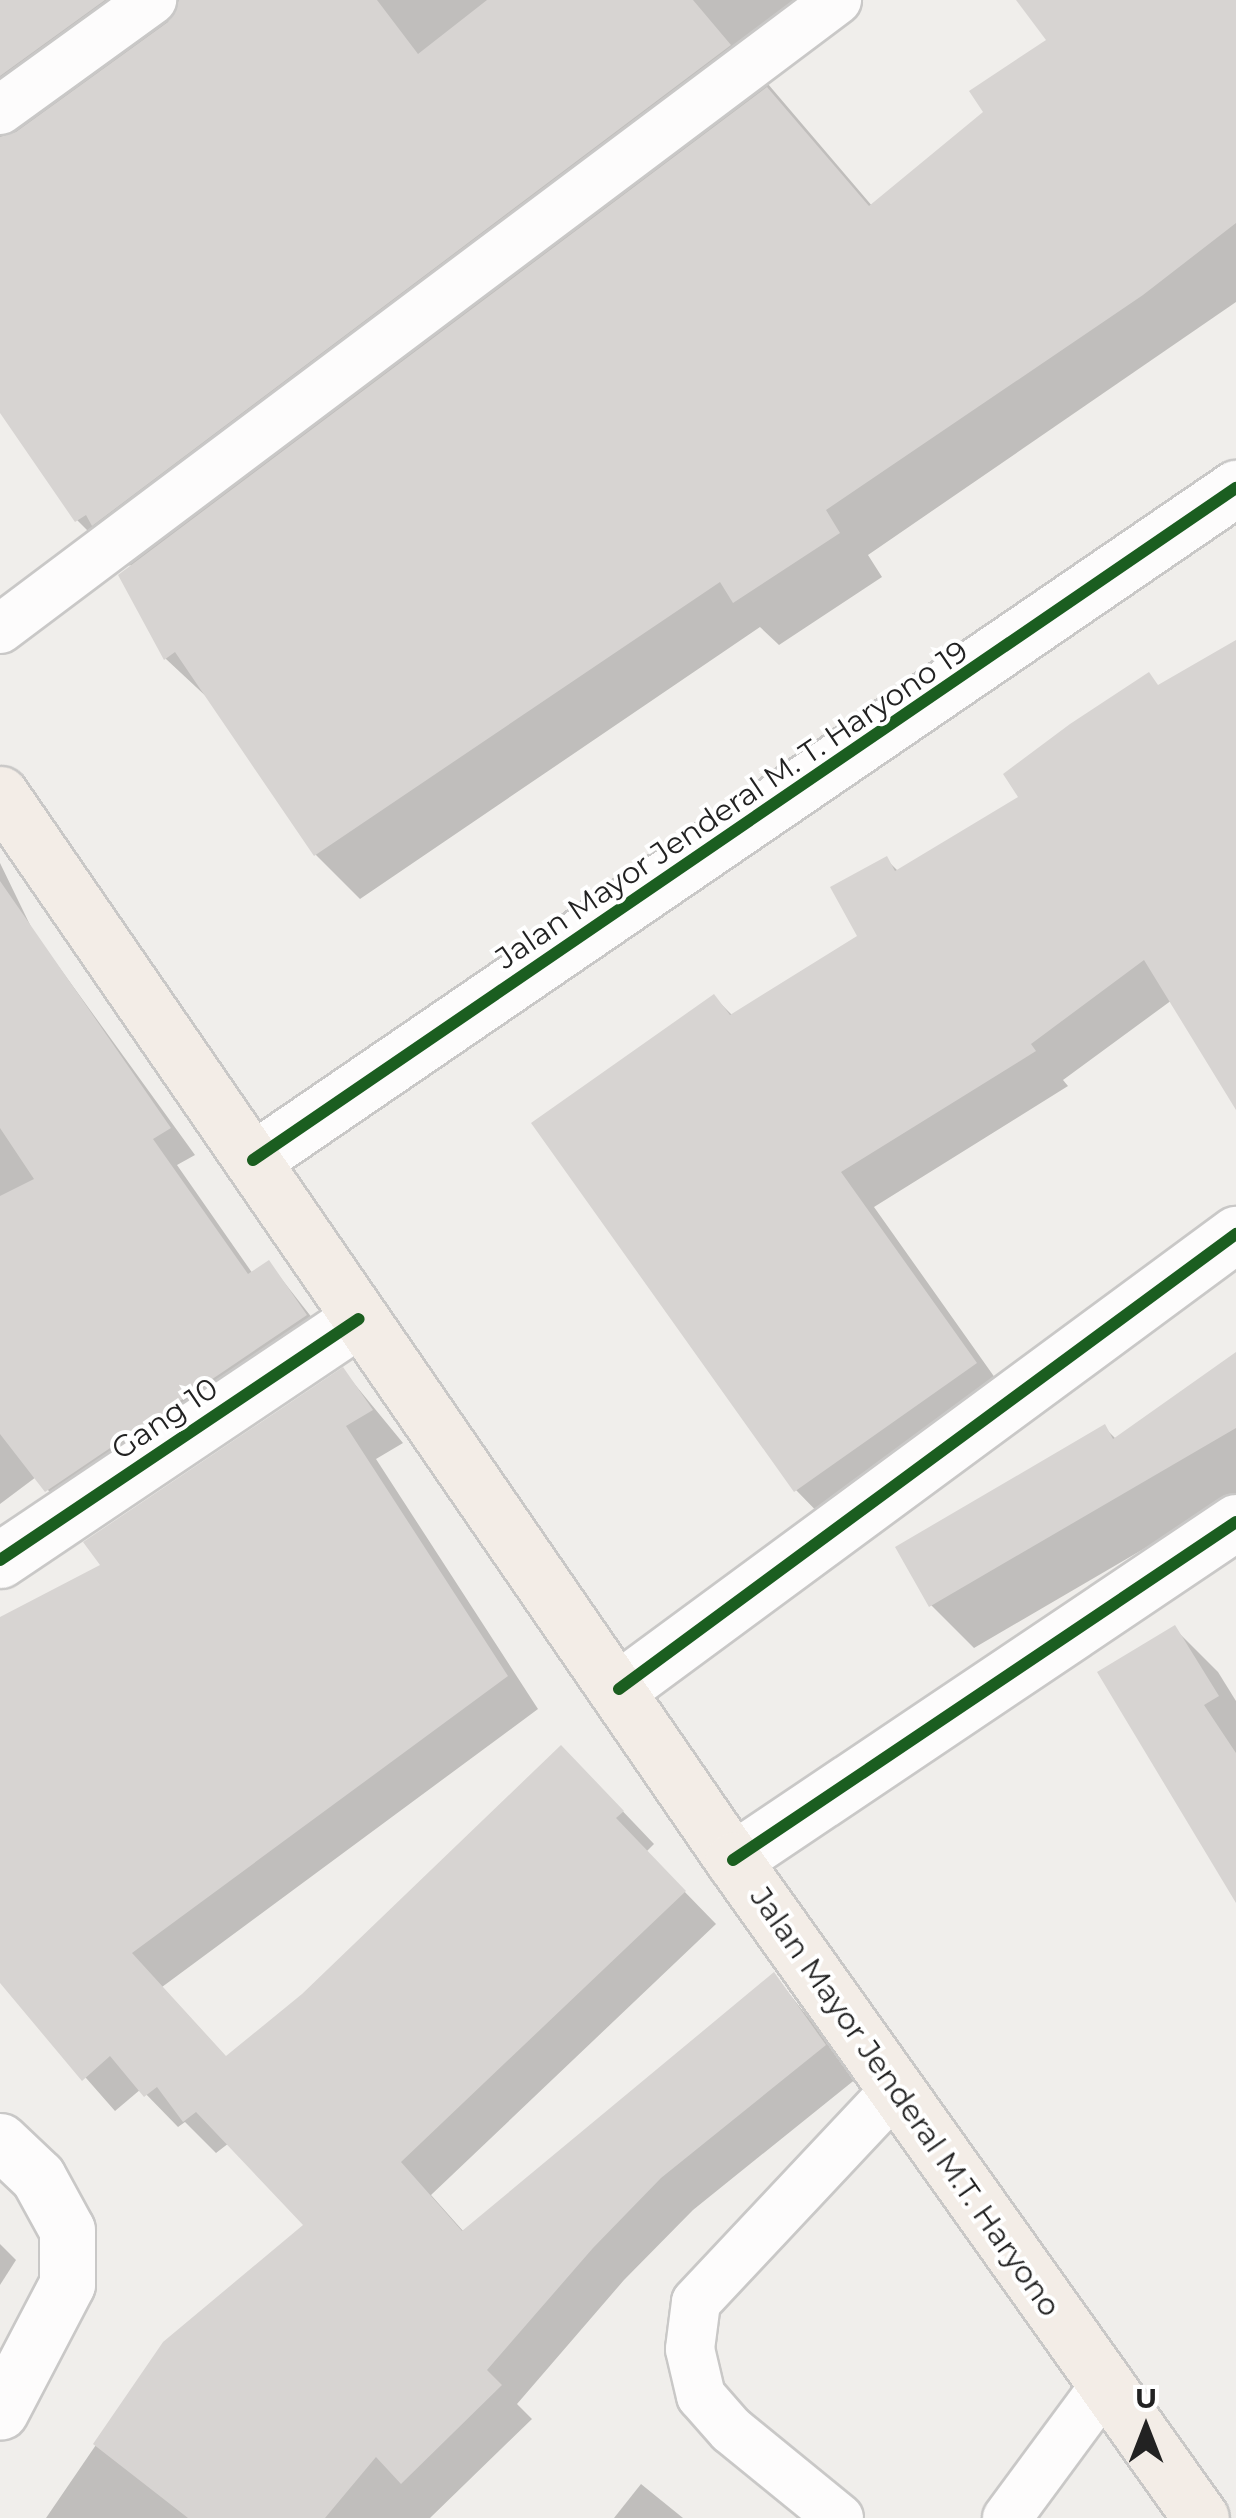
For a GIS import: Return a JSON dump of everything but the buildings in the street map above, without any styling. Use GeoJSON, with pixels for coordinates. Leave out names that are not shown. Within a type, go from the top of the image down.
{"type":"FeatureCollection","features":[{"type":"Feature","properties":{"kind":"main road","name":"Jalan Mayor Jenderal M.T. Haryono"},"geometry":{"type":"LineString","coordinates":[[0,794],[733,1860],[1200,2518]]}},
{"type":"Feature","properties":{"kind":"street","name":"Jalan Mayor Jenderal M. T. Haryono 19"},"geometry":{"type":"LineString","coordinates":[[253,1160],[1236,488]]}},
{"type":"Feature","properties":{"kind":"street"},"geometry":{"type":"LineString","coordinates":[[618,1689],[1236,1234]]}},
{"type":"Feature","properties":{"kind":"street","name":"Gang 10"},"geometry":{"type":"LineString","coordinates":[[0,1560],[358,1319]]}},
{"type":"Feature","properties":{"kind":"street"},"geometry":{"type":"LineString","coordinates":[[733,1860],[1236,1522]]}},
{"type":"Feature","properties":{"kind":"street"},"geometry":{"type":"LineString","coordinates":[[0,2140],[38,2177],[67,2230],[67,2284],[0,2412]]}},
{"type":"Feature","properties":{"kind":"lane"},"geometry":{"type":"LineString","coordinates":[[0,110],[152,0]]}},
{"type":"Feature","properties":{"kind":"lane"},"geometry":{"type":"LineString","coordinates":[[0,629],[838,0]]}},
{"type":"Feature","properties":{"kind":"lane"},"geometry":{"type":"LineString","coordinates":[[839,2518],[732,2430],[701,2396],[690,2349],[696,2302],[896,2089]]}},
{"type":"Feature","properties":{"kind":"lane"},"geometry":{"type":"LineString","coordinates":[[1007,2518],[1105,2385]]}},
{"type":"Feature","properties":{"kind":"cycle path"},"geometry":{"type":"LineString","coordinates":[[253,1160],[1236,488]]}},
{"type":"Feature","properties":{"kind":"cycle path"},"geometry":{"type":"LineString","coordinates":[[619,1689],[1236,1234]]}},
{"type":"Feature","properties":{"kind":"cycle path"},"geometry":{"type":"LineString","coordinates":[[0,1560],[358,1319]]}},
{"type":"Feature","properties":{"kind":"cycle path"},"geometry":{"type":"LineString","coordinates":[[733,1860],[1236,1522]]}}]}
